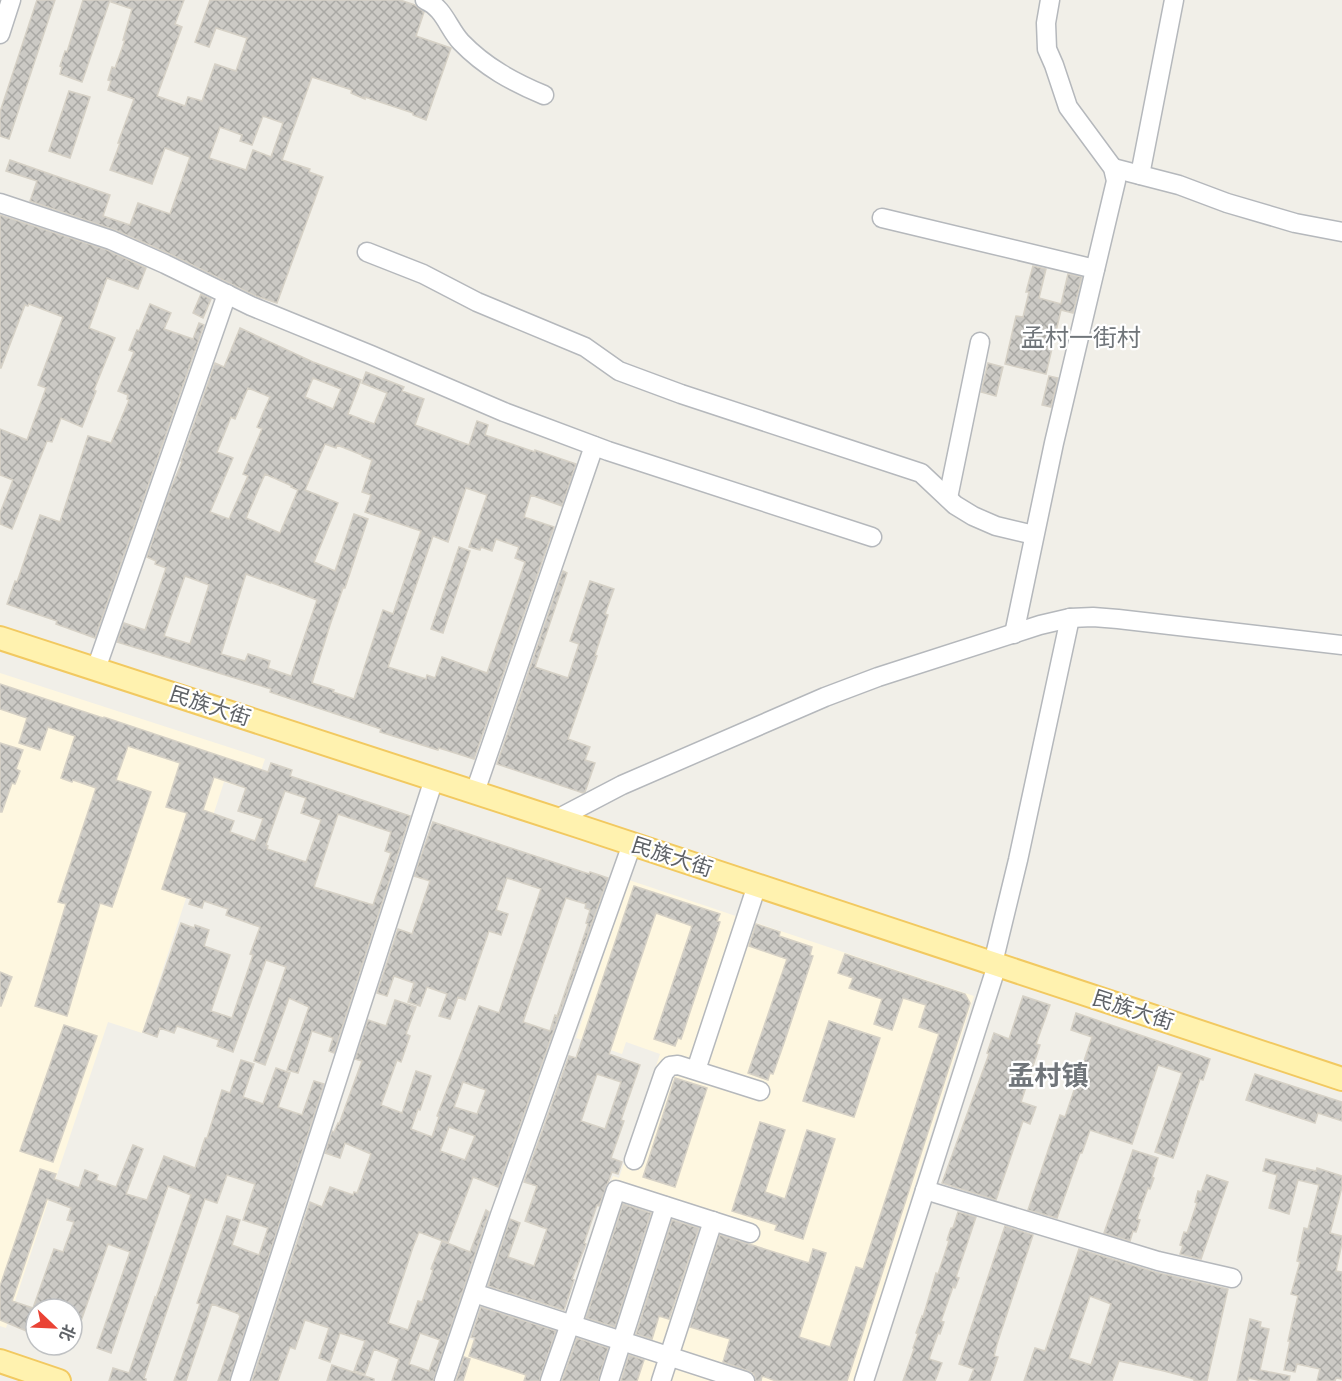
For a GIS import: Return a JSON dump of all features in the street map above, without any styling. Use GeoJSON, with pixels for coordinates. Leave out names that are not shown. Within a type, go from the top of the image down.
{"type":"FeatureCollection","features":[{"type":"Feature","properties":{"kind":"main road","name":"民族大街"},"geometry":{"type":"LineString","coordinates":[[0,638],[557,819],[1342,1079]]}},
{"type":"Feature","properties":{"kind":"main road"},"geometry":{"type":"LineString","coordinates":[[0,1361],[58,1381]]}},
{"type":"Feature","properties":{"kind":"street"},"geometry":{"type":"LineString","coordinates":[[0,34],[11,0]]}},
{"type":"Feature","properties":{"kind":"street"},"geometry":{"type":"LineString","coordinates":[[425,0],[438,8],[460,41],[496,72],[544,95]]}},
{"type":"Feature","properties":{"kind":"street"},"geometry":{"type":"LineString","coordinates":[[1014,634],[1054,443],[1116,181],[1113,168],[1068,107],[1047,49],[1046,23],[1050,0]]}},
{"type":"Feature","properties":{"kind":"street"},"geometry":{"type":"LineString","coordinates":[[1140,175],[1174,0]]}},
{"type":"Feature","properties":{"kind":"street"},"geometry":{"type":"LineString","coordinates":[[1113,168],[1179,185],[1227,203],[1295,223],[1342,232]]}},
{"type":"Feature","properties":{"kind":"street"},"geometry":{"type":"LineString","coordinates":[[0,203],[111,240],[251,306],[504,412],[594,446],[872,537]]}},
{"type":"Feature","properties":{"kind":"street"},"geometry":{"type":"LineString","coordinates":[[882,218],[1095,269]]}},
{"type":"Feature","properties":{"kind":"street"},"geometry":{"type":"LineString","coordinates":[[367,252],[423,274],[477,302],[585,347],[619,371],[681,394],[921,473],[954,505],[973,516],[996,526],[1034,535]]}},
{"type":"Feature","properties":{"kind":"street"},"geometry":{"type":"LineString","coordinates":[[96,669],[227,294]]}},
{"type":"Feature","properties":{"kind":"street"},"geometry":{"type":"LineString","coordinates":[[948,498],[980,342]]}},
{"type":"Feature","properties":{"kind":"street"},"geometry":{"type":"LineString","coordinates":[[474,792],[594,446]]}},
{"type":"Feature","properties":{"kind":"street"},"geometry":{"type":"LineString","coordinates":[[864,1381],[995,964],[1070,618]]}},
{"type":"Feature","properties":{"kind":"street"},"geometry":{"type":"LineString","coordinates":[[557,819],[622,785],[825,697],[878,677],[1040,625],[1070,618],[1119,619],[1342,645]]}},
{"type":"Feature","properties":{"kind":"street"},"geometry":{"type":"LineString","coordinates":[[240,1381],[434,779]]}},
{"type":"Feature","properties":{"kind":"street"},"geometry":{"type":"LineString","coordinates":[[444,1381],[632,844]]}},
{"type":"Feature","properties":{"kind":"street"},"geometry":{"type":"LineString","coordinates":[[696,1070],[757,885]]}},
{"type":"Feature","properties":{"kind":"street"},"geometry":{"type":"LineString","coordinates":[[634,1160],[664,1073],[670,1066],[678,1065],[696,1070],[760,1091]]}},
{"type":"Feature","properties":{"kind":"street"},"geometry":{"type":"LineString","coordinates":[[550,1381],[616,1190],[750,1233]]}},
{"type":"Feature","properties":{"kind":"street"},"geometry":{"type":"LineString","coordinates":[[925,1190],[1158,1262],[1232,1278]]}},
{"type":"Feature","properties":{"kind":"street"},"geometry":{"type":"LineString","coordinates":[[609,1381],[665,1206]]}},
{"type":"Feature","properties":{"kind":"street"},"geometry":{"type":"LineString","coordinates":[[661,1381],[713,1221]]}},
{"type":"Feature","properties":{"kind":"street"},"geometry":{"type":"LineString","coordinates":[[474,1293],[746,1381]]}},
{"type":"Feature","properties":{"kind":"shaded area"},"geometry":{"type":"Polygon","coordinates":[[[0,673],[265,759],[254,791],[224,782],[142,1033],[108,1022],[6,1328],[0,1326],[0,673]]]}},
{"type":"Feature","properties":{"kind":"shaded area"},"geometry":{"type":"Polygon","coordinates":[[[629,880],[974,996],[854,1381],[450,1381],[464,1337],[549,1367],[613,1176],[619,1178],[660,1054],[626,1042],[622,1054],[576,1038],[629,880]]]}},
{"type":"Feature","properties":{"kind":"building"},"geometry":{"type":"Polygon","coordinates":[[[37,0],[55,0],[9,139],[0,136],[0,112],[37,0]]]}},
{"type":"Feature","properties":{"kind":"building"},"geometry":{"type":"Polygon","coordinates":[[[83,0],[110,0],[82,82],[60,74],[62,67],[60,66],[65,51],[67,52],[83,0]]]}},
{"type":"Feature","properties":{"kind":"building"},"geometry":{"type":"Polygon","coordinates":[[[111,0],[184,0],[175,24],[182,27],[157,96],[185,106],[188,97],[202,101],[215,64],[236,71],[247,38],[216,28],[209,47],[195,42],[210,0],[400,0],[415,5],[424,12],[416,36],[451,48],[426,120],[413,113],[365,97],[365,99],[351,93],[352,90],[312,77],[282,160],[310,169],[309,172],[323,177],[277,303],[256,296],[115,230],[30,201],[37,181],[6,171],[10,160],[110,195],[103,216],[130,225],[138,203],[170,214],[190,157],[165,148],[152,184],[110,170],[134,99],[108,90],[111,81],[108,80],[125,40],[123,40],[132,9],[111,2],[111,0]],[[263,116],[252,145],[240,141],[242,135],[220,127],[209,158],[246,170],[253,150],[271,157],[283,123],[263,116]]]}},
{"type":"Feature","properties":{"kind":"building"},"geometry":{"type":"Polygon","coordinates":[[[69,91],[90,97],[70,158],[49,151],[69,91]]]}},
{"type":"Feature","properties":{"kind":"building"},"geometry":{"type":"Polygon","coordinates":[[[0,215],[107,250],[146,268],[138,289],[107,278],[89,328],[115,338],[94,390],[96,391],[82,427],[61,418],[52,442],[47,441],[12,529],[0,524],[0,513],[13,480],[0,475],[0,429],[27,440],[46,388],[38,385],[63,317],[29,304],[25,305],[0,368],[0,215]]]}},
{"type":"Feature","properties":{"kind":"building"},"geometry":{"type":"Polygon","coordinates":[[[1033,266],[1046,269],[1039,298],[1061,304],[1068,274],[1082,277],[1073,313],[1061,310],[1046,374],[1005,364],[1016,316],[1023,317],[1029,292],[1026,292],[1033,266]]]}},
{"type":"Feature","properties":{"kind":"building"},"geometry":{"type":"Polygon","coordinates":[[[201,294],[211,299],[203,318],[193,313],[201,294]]]}},
{"type":"Feature","properties":{"kind":"building"},"geometry":{"type":"Polygon","coordinates":[[[150,304],[171,313],[164,329],[193,339],[199,323],[204,325],[95,638],[56,624],[57,621],[7,604],[40,515],[60,522],[88,436],[111,443],[129,400],[128,395],[118,391],[134,352],[129,350],[150,304]]]}},
{"type":"Feature","properties":{"kind":"building"},"geometry":{"type":"Polygon","coordinates":[[[240,328],[313,362],[361,380],[348,414],[374,424],[375,422],[387,393],[362,383],[366,372],[404,387],[402,391],[424,399],[415,425],[469,445],[477,421],[488,425],[485,435],[576,464],[562,506],[531,495],[524,517],[554,527],[474,759],[380,732],[381,729],[270,692],[271,689],[117,642],[124,623],[145,630],[166,568],[155,564],[156,561],[147,557],[215,363],[224,367],[240,328]],[[313,378],[305,397],[333,409],[341,389],[313,378]],[[248,388],[235,419],[231,417],[217,452],[233,458],[210,512],[229,519],[248,476],[243,474],[262,429],[257,427],[270,397],[248,388]],[[325,444],[305,490],[338,503],[314,562],[335,571],[354,514],[368,519],[312,683],[354,699],[383,610],[393,614],[421,531],[365,512],[371,495],[362,492],[372,460],[337,445],[336,448],[325,444]],[[265,474],[246,518],[280,533],[298,490],[265,474]],[[466,488],[448,542],[433,536],[388,667],[426,679],[427,675],[435,678],[442,657],[487,673],[525,562],[515,558],[519,547],[496,539],[492,551],[481,547],[480,550],[469,547],[487,495],[466,488]],[[246,574],[221,654],[245,661],[248,654],[270,661],[268,668],[291,676],[317,600],[246,574]],[[185,576],[164,636],[190,644],[209,585],[185,576]]]}},
{"type":"Feature","properties":{"kind":"building"},"geometry":{"type":"Polygon","coordinates":[[[988,363],[1003,367],[996,396],[981,392],[988,363]]]}},
{"type":"Feature","properties":{"kind":"building"},"geometry":{"type":"Polygon","coordinates":[[[1049,376],[1058,378],[1051,407],[1042,405],[1049,376]]]}},
{"type":"Feature","properties":{"kind":"building"},"geometry":{"type":"Polygon","coordinates":[[[459,547],[470,551],[443,633],[431,629],[459,547]]]}},
{"type":"Feature","properties":{"kind":"building"},"geometry":{"type":"Polygon","coordinates":[[[563,571],[567,573],[535,667],[568,678],[579,644],[570,641],[590,581],[614,589],[605,614],[608,615],[595,655],[597,656],[568,739],[590,747],[585,760],[595,763],[583,793],[497,764],[563,571]]]}},
{"type":"Feature","properties":{"kind":"building"},"geometry":{"type":"Polygon","coordinates":[[[0,684],[268,772],[271,763],[292,770],[290,776],[410,816],[334,1053],[329,1051],[333,1038],[312,1031],[298,1073],[287,1070],[309,1007],[289,998],[265,1065],[254,1061],[286,967],[266,960],[233,1052],[217,1046],[219,1040],[177,1026],[174,1033],[160,1028],[157,1037],[143,1032],[181,923],[209,930],[204,946],[230,955],[211,1011],[232,1018],[260,927],[226,915],[228,909],[204,901],[202,908],[189,904],[191,899],[162,889],[187,813],[166,807],[180,763],[128,746],[116,780],[151,792],[112,907],[100,903],[67,1016],[35,1006],[66,904],[58,902],[96,788],[61,778],[75,736],[48,727],[40,750],[19,743],[27,718],[0,709],[0,684]],[[214,777],[203,810],[234,821],[230,832],[255,841],[263,819],[238,811],[246,788],[214,777]],[[285,791],[266,845],[267,849],[306,862],[321,820],[301,813],[306,798],[285,791]],[[338,814],[314,887],[373,905],[391,853],[385,851],[391,832],[338,814]]]}},
{"type":"Feature","properties":{"kind":"building"},"geometry":{"type":"Polygon","coordinates":[[[0,743],[23,750],[16,769],[20,771],[15,784],[12,783],[2,812],[0,812],[0,743]]]}},
{"type":"Feature","properties":{"kind":"building"},"geometry":{"type":"Polygon","coordinates":[[[433,822],[589,874],[590,872],[608,878],[498,1187],[473,1177],[448,1243],[419,1232],[413,1247],[388,1323],[408,1330],[418,1301],[422,1302],[442,1241],[470,1252],[486,1210],[489,1212],[433,1381],[392,1381],[399,1359],[374,1349],[365,1374],[354,1371],[365,1341],[340,1333],[330,1362],[319,1358],[329,1328],[305,1320],[295,1349],[290,1347],[278,1381],[252,1381],[310,1202],[322,1207],[330,1187],[353,1195],[354,1192],[357,1193],[371,1154],[345,1143],[340,1158],[325,1153],[332,1131],[334,1132],[339,1124],[362,1061],[355,1059],[368,1020],[386,1026],[395,1000],[416,1007],[406,1034],[410,1036],[401,1062],[397,1060],[381,1105],[402,1113],[416,1071],[431,1076],[411,1129],[432,1137],[439,1117],[437,1116],[479,1006],[499,1013],[541,889],[507,878],[496,910],[508,914],[501,935],[489,931],[465,1000],[458,997],[450,1019],[439,1016],[447,994],[427,987],[420,1006],[408,1002],[414,983],[394,976],[387,996],[377,993],[398,929],[412,934],[430,881],[414,876],[433,822]],[[566,898],[523,1022],[550,1031],[588,924],[586,923],[590,910],[585,908],[586,904],[566,898]],[[463,1082],[454,1107],[477,1114],[486,1090],[463,1082]],[[449,1127],[440,1151],[465,1160],[475,1136],[449,1127]],[[420,1333],[409,1364],[429,1371],[440,1340],[420,1333]]]}},
{"type":"Feature","properties":{"kind":"building"},"geometry":{"type":"Polygon","coordinates":[[[634,886],[720,914],[717,921],[720,922],[681,1039],[678,1038],[675,1046],[654,1039],[692,926],[656,913],[609,1054],[640,1065],[611,1158],[622,1162],[618,1174],[612,1172],[599,1206],[597,1205],[564,1310],[488,1286],[510,1219],[520,1223],[508,1257],[534,1266],[547,1229],[525,1221],[537,1186],[524,1182],[569,1056],[576,1058],[634,886]],[[597,1074],[581,1121],[605,1129],[621,1082],[597,1074]]]}},
{"type":"Feature","properties":{"kind":"building"},"geometry":{"type":"Polygon","coordinates":[[[756,924],[780,932],[779,936],[812,947],[810,955],[813,956],[773,1074],[770,1073],[768,1080],[748,1073],[787,959],[749,946],[756,924]]]}},
{"type":"Feature","properties":{"kind":"building"},"geometry":{"type":"Polygon","coordinates":[[[845,954],[965,994],[970,1003],[847,1381],[776,1381],[762,1376],[761,1381],[756,1381],[754,1374],[749,1371],[723,1362],[730,1339],[690,1327],[720,1235],[809,1263],[813,1249],[826,1253],[799,1337],[830,1347],[856,1267],[863,1269],[939,1034],[919,1027],[926,1005],[903,998],[892,1030],[874,1024],[882,999],[849,988],[853,978],[838,973],[845,954]]]}},
{"type":"Feature","properties":{"kind":"building"},"geometry":{"type":"Polygon","coordinates":[[[0,972],[12,977],[1,1006],[0,1006],[0,972]]]}},
{"type":"Feature","properties":{"kind":"building"},"geometry":{"type":"Polygon","coordinates":[[[1023,996],[1050,1005],[1036,1044],[1040,1045],[1021,1102],[1036,1107],[1030,1124],[1023,1121],[996,1200],[942,1183],[989,1054],[987,1053],[994,1033],[1009,1039],[1023,996]]]}},
{"type":"Feature","properties":{"kind":"building"},"geometry":{"type":"Polygon","coordinates":[[[1076,1013],[1210,1059],[1203,1080],[1200,1079],[1173,1158],[1155,1152],[1182,1073],[1158,1065],[1132,1144],[1090,1130],[1057,1218],[1028,1210],[1060,1115],[1065,1117],[1092,1037],[1071,1030],[1076,1013]]]}},
{"type":"Feature","properties":{"kind":"building"},"geometry":{"type":"Polygon","coordinates":[[[829,1021],[880,1038],[854,1117],[803,1101],[829,1021]]]}},
{"type":"Feature","properties":{"kind":"building"},"geometry":{"type":"Polygon","coordinates":[[[64,1025],[97,1036],[53,1162],[20,1151],[64,1025]]]}},
{"type":"Feature","properties":{"kind":"building"},"geometry":{"type":"Polygon","coordinates":[[[241,1060],[254,1064],[243,1097],[263,1104],[276,1068],[290,1073],[278,1107],[302,1115],[314,1081],[324,1084],[229,1381],[218,1381],[240,1316],[212,1304],[186,1381],[174,1381],[200,1304],[197,1303],[227,1216],[240,1220],[232,1245],[259,1255],[268,1228],[243,1220],[255,1184],[227,1175],[217,1203],[205,1199],[144,1378],[146,1381],[109,1381],[113,1368],[129,1373],[191,1195],[168,1186],[111,1353],[97,1348],[130,1252],[108,1244],[84,1313],[84,1297],[37,1297],[54,1249],[63,1252],[74,1222],[67,1220],[71,1208],[47,1199],[12,1301],[24,1305],[24,1330],[0,1320],[0,1286],[40,1169],[56,1174],[54,1179],[79,1188],[85,1170],[98,1175],[96,1180],[116,1187],[133,1145],[143,1149],[126,1194],[147,1200],[164,1156],[195,1168],[222,1090],[230,1093],[241,1060]]]}},
{"type":"Feature","properties":{"kind":"building"},"geometry":{"type":"Polygon","coordinates":[[[1255,1074],[1342,1102],[1342,1121],[1318,1113],[1315,1123],[1246,1100],[1255,1074]]]}},
{"type":"Feature","properties":{"kind":"building"},"geometry":{"type":"Polygon","coordinates":[[[675,1078],[707,1088],[675,1187],[643,1177],[675,1078]]]}},
{"type":"Feature","properties":{"kind":"building"},"geometry":{"type":"Polygon","coordinates":[[[760,1122],[785,1130],[765,1192],[785,1199],[807,1130],[835,1139],[803,1239],[775,1230],[777,1225],[732,1211],[760,1122]]]}},
{"type":"Feature","properties":{"kind":"building"},"geometry":{"type":"Polygon","coordinates":[[[1133,1150],[1158,1158],[1152,1177],[1154,1178],[1137,1219],[1140,1220],[1136,1232],[1133,1231],[1130,1241],[1104,1233],[1133,1150]]]}},
{"type":"Feature","properties":{"kind":"building"},"geometry":{"type":"Polygon","coordinates":[[[1266,1159],[1316,1171],[1317,1168],[1342,1176],[1342,1187],[1330,1233],[1342,1236],[1336,1271],[1342,1272],[1342,1379],[1317,1381],[1320,1369],[1297,1364],[1295,1372],[1284,1370],[1298,1296],[1291,1294],[1300,1262],[1297,1261],[1304,1228],[1308,1229],[1319,1185],[1298,1180],[1289,1214],[1269,1208],[1277,1175],[1263,1171],[1266,1159]]]}},
{"type":"Feature","properties":{"kind":"building"},"geometry":{"type":"Polygon","coordinates":[[[1207,1175],[1228,1182],[1201,1259],[1180,1254],[1183,1246],[1180,1245],[1184,1232],[1187,1233],[1197,1203],[1195,1202],[1198,1191],[1201,1192],[1207,1175]]]}},
{"type":"Feature","properties":{"kind":"building"},"geometry":{"type":"Polygon","coordinates":[[[623,1204],[651,1213],[615,1327],[586,1318],[623,1204]]]}},
{"type":"Feature","properties":{"kind":"building"},"geometry":{"type":"Polygon","coordinates":[[[958,1212],[976,1217],[956,1277],[959,1278],[955,1288],[953,1287],[941,1321],[944,1322],[940,1334],[938,1333],[929,1359],[942,1363],[935,1381],[903,1381],[914,1349],[918,1334],[916,1333],[958,1212]]]}},
{"type":"Feature","properties":{"kind":"building"},"geometry":{"type":"Polygon","coordinates":[[[672,1220],[699,1228],[669,1319],[659,1316],[652,1339],[636,1334],[672,1220]]]}},
{"type":"Feature","properties":{"kind":"building"},"geometry":{"type":"Polygon","coordinates":[[[1005,1226],[1033,1235],[997,1344],[994,1356],[998,1357],[990,1381],[969,1381],[974,1369],[959,1364],[1005,1226]]]}},
{"type":"Feature","properties":{"kind":"building"},"geometry":{"type":"Polygon","coordinates":[[[1079,1249],[1155,1272],[1228,1289],[1207,1381],[1194,1381],[1194,1379],[1164,1371],[1119,1361],[1112,1381],[1024,1381],[1035,1348],[1045,1351],[1079,1249]],[[1090,1296],[1069,1358],[1091,1365],[1111,1304],[1090,1296]]]}},
{"type":"Feature","properties":{"kind":"building"},"geometry":{"type":"Polygon","coordinates":[[[481,1307],[556,1331],[539,1381],[524,1381],[526,1375],[469,1356],[475,1338],[471,1337],[481,1307]]]}},
{"type":"Feature","properties":{"kind":"building"},"geometry":{"type":"Polygon","coordinates":[[[1250,1319],[1261,1322],[1260,1327],[1269,1329],[1260,1370],[1290,1376],[1289,1381],[1262,1381],[1249,1378],[1248,1381],[1237,1381],[1250,1319]]]}},
{"type":"Feature","properties":{"kind":"building"},"geometry":{"type":"Polygon","coordinates":[[[577,1338],[608,1348],[598,1381],[562,1381],[577,1338]]]}},
{"type":"Feature","properties":{"kind":"building"},"geometry":{"type":"Polygon","coordinates":[[[629,1355],[644,1360],[637,1381],[621,1381],[629,1355]]]}},
{"type":"Feature","properties":{"kind":"building"},"geometry":{"type":"Polygon","coordinates":[[[464,1357],[470,1359],[463,1381],[456,1381],[464,1357]]]}},
{"type":"Feature","properties":{"kind":"building"},"geometry":{"type":"Polygon","coordinates":[[[332,1365],[374,1379],[374,1381],[327,1381],[332,1365]]]}},
{"type":"Feature","properties":{"kind":"district","name":"孟村一街村"},"geometry":{"type":"Point","coordinates":[1081,338]}},
{"type":"Feature","properties":{"kind":"district","name":"孟村镇"},"geometry":{"type":"Point","coordinates":[1048,1076]}}]}
